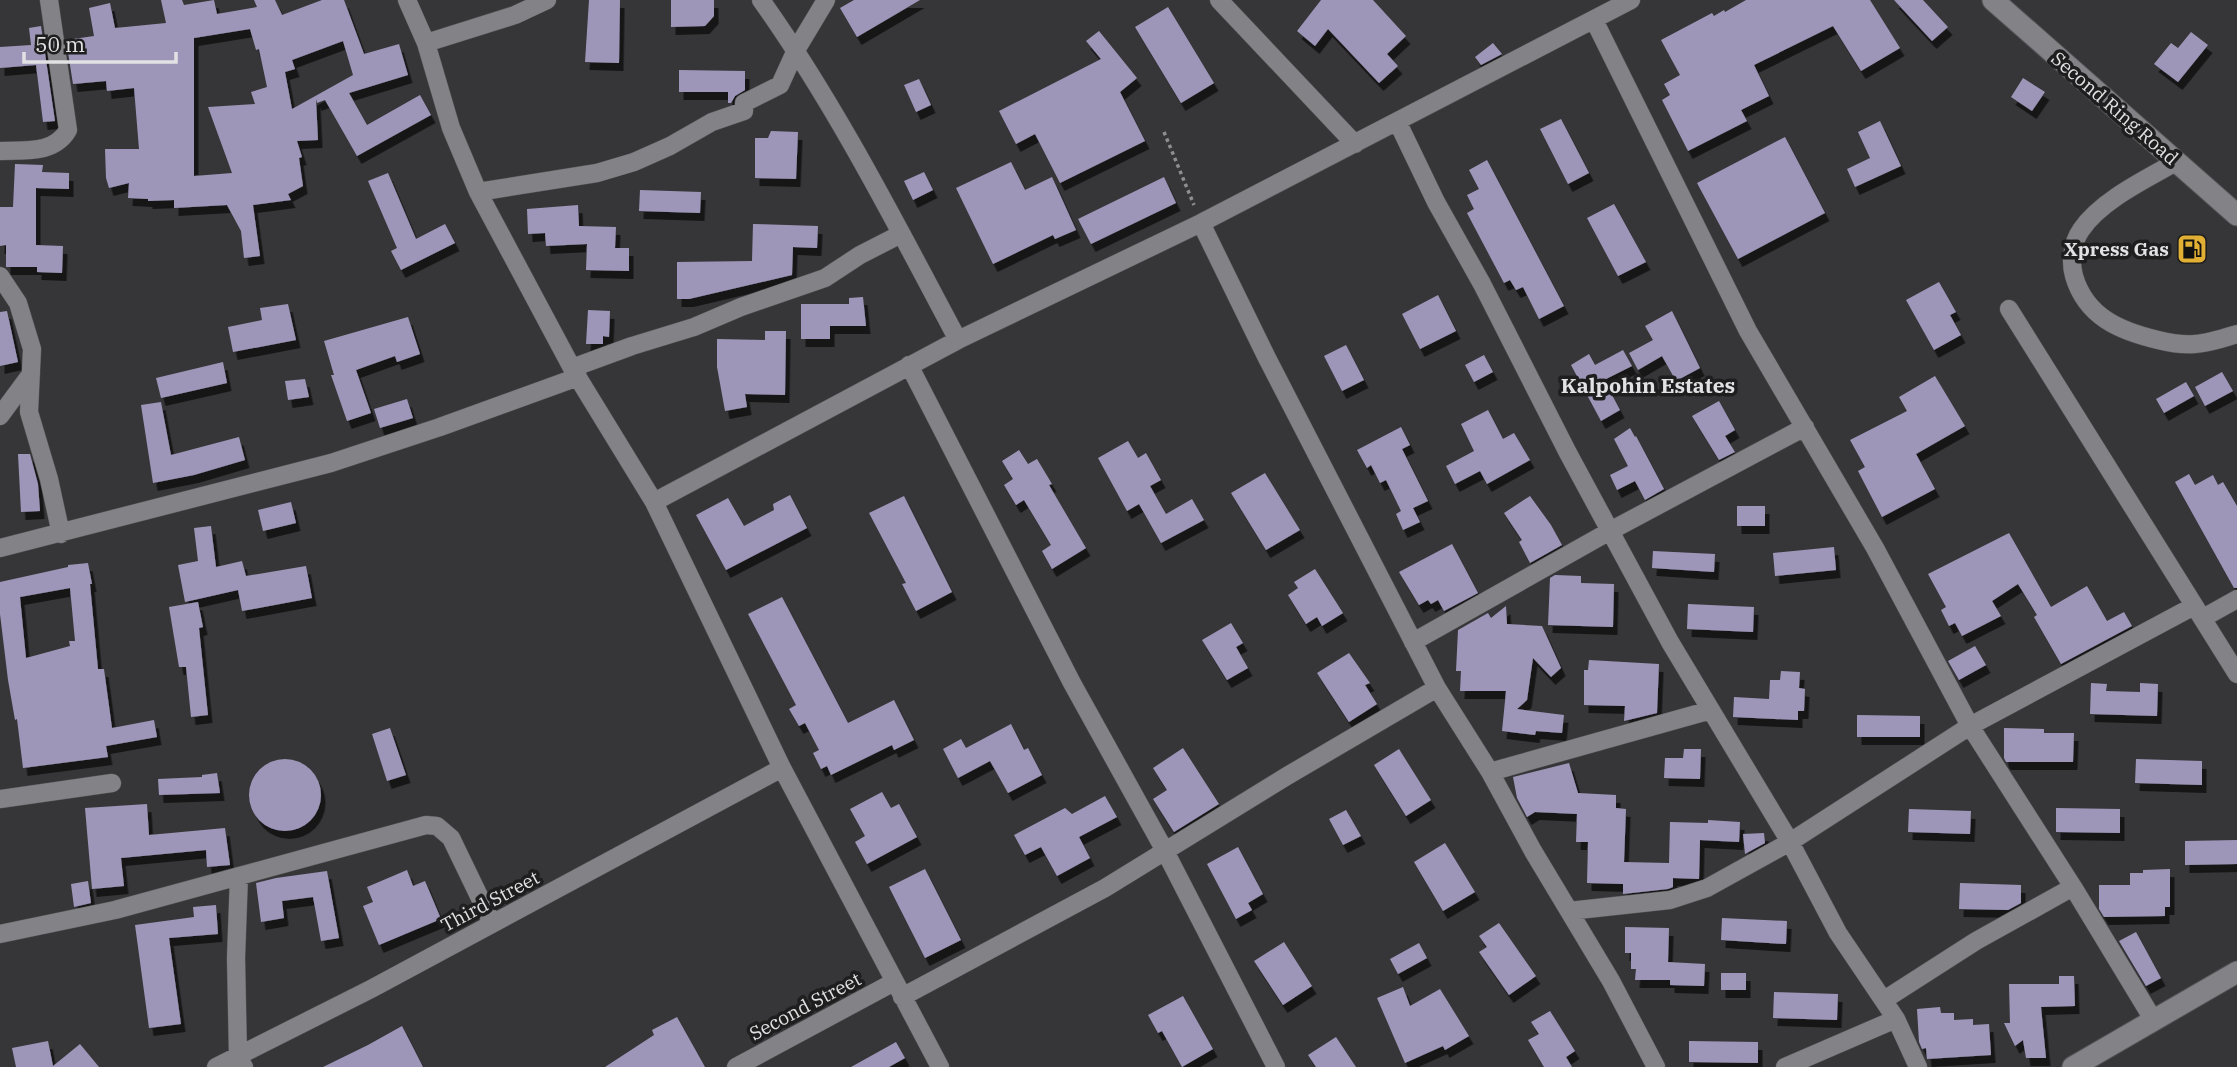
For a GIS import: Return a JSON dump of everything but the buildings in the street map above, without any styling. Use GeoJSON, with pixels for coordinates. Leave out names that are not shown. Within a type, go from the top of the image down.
{"type":"FeatureCollection","features":[{"type":"Feature","properties":{"kind":"street"},"geometry":{"type":"LineString","coordinates":[[0,151],[43,148],[61,142],[68,130],[50,0]]}},
{"type":"Feature","properties":{"kind":"street"},"geometry":{"type":"LineString","coordinates":[[407,0],[426,43],[451,128],[478,192],[575,372],[654,502],[782,768],[940,1067]]}},
{"type":"Feature","properties":{"kind":"street"},"geometry":{"type":"LineString","coordinates":[[426,43],[516,15],[547,0]]}},
{"type":"Feature","properties":{"kind":"street"},"geometry":{"type":"LineString","coordinates":[[761,0],[838,117],[958,340]]}},
{"type":"Feature","properties":{"kind":"street"},"geometry":{"type":"LineString","coordinates":[[478,192],[597,173],[634,162],[670,146],[712,122],[744,111],[744,103],[780,85],[796,50],[826,0]]}},
{"type":"Feature","properties":{"kind":"street"},"geometry":{"type":"LineString","coordinates":[[1219,0],[1355,144]]}},
{"type":"Feature","properties":{"kind":"street"},"geometry":{"type":"LineString","coordinates":[[654,502],[909,365],[1201,223],[1631,0]]}},
{"type":"Feature","properties":{"kind":"street","name":"Second Ring Road"},"geometry":{"type":"LineString","coordinates":[[1993,0],[2237,215]]}},
{"type":"Feature","properties":{"kind":"street"},"geometry":{"type":"LineString","coordinates":[[1594,20],[1748,331],[1875,548],[1970,726],[2073,887],[2154,1021]]}},
{"type":"Feature","properties":{"kind":"street"},"geometry":{"type":"LineString","coordinates":[[1398,123],[1516,355],[1670,642],[1790,842],[1838,933],[1896,1019],[1918,1067]]}},
{"type":"Feature","properties":{"kind":"street"},"geometry":{"type":"LineString","coordinates":[[2176,162],[2095,212],[2079,231],[2073,251],[2072,269],[2078,289],[2090,308],[2111,325],[2136,335],[2195,344],[2237,334]]}},
{"type":"Feature","properties":{"kind":"street"},"geometry":{"type":"LineString","coordinates":[[1201,223],[1267,358],[1437,688],[1490,772],[1611,981],[1656,1067]]}},
{"type":"Feature","properties":{"kind":"street"},"geometry":{"type":"LineString","coordinates":[[0,548],[331,463],[440,427],[741,307],[825,278],[901,234]]}},
{"type":"Feature","properties":{"kind":"street"},"geometry":{"type":"LineString","coordinates":[[0,276],[18,303],[32,349],[29,412],[49,479],[61,534]]}},
{"type":"Feature","properties":{"kind":"street"},"geometry":{"type":"LineString","coordinates":[[2009,309],[2237,674]]}},
{"type":"Feature","properties":{"kind":"street"},"geometry":{"type":"LineString","coordinates":[[909,365],[1072,683],[1165,851],[1276,1067]]}},
{"type":"Feature","properties":{"kind":"street"},"geometry":{"type":"LineString","coordinates":[[0,416],[32,373]]}},
{"type":"Feature","properties":{"kind":"street"},"geometry":{"type":"LineString","coordinates":[[1413,642],[1610,531],[1805,427]]}},
{"type":"Feature","properties":{"kind":"street"},"geometry":{"type":"LineString","coordinates":[[1569,911],[1684,897],[1715,884],[1790,842],[1970,726],[2198,612],[2237,600]]}},
{"type":"Feature","properties":{"kind":"street","name":"Second Street"},"geometry":{"type":"LineString","coordinates":[[736,1067],[1105,888],[1437,688]]}},
{"type":"Feature","properties":{"kind":"street"},"geometry":{"type":"LineString","coordinates":[[1490,772],[1711,710]]}},
{"type":"Feature","properties":{"kind":"street","name":"Third Street"},"geometry":{"type":"LineString","coordinates":[[216,1067],[241,1061],[782,768]]}},
{"type":"Feature","properties":{"kind":"street"},"geometry":{"type":"LineString","coordinates":[[0,799],[112,783]]}},
{"type":"Feature","properties":{"kind":"street"},"geometry":{"type":"LineString","coordinates":[[0,933],[115,910],[426,825],[437,826],[451,838],[492,923]]}},
{"type":"Feature","properties":{"kind":"street"},"geometry":{"type":"LineString","coordinates":[[239,876],[236,958],[241,1061]]}},
{"type":"Feature","properties":{"kind":"street"},"geometry":{"type":"LineString","coordinates":[[1884,1000],[1976,941],[2073,887]]}},
{"type":"Feature","properties":{"kind":"street"},"geometry":{"type":"LineString","coordinates":[[2073,1067],[2237,972]]}},
{"type":"Feature","properties":{"kind":"street"},"geometry":{"type":"LineString","coordinates":[[1785,1067],[1896,1019]]}},
{"type":"Feature","properties":{"kind":"path"},"geometry":{"type":"LineString","coordinates":[[1164,132],[1201,223]]}},
{"type":"Feature","properties":{"kind":"place","name":"Xpress Gas"},"geometry":{"type":"Point","coordinates":[2192,249]}},
{"type":"Feature","properties":{"kind":"district","name":"Kalpohin Estates"},"geometry":{"type":"Point","coordinates":[1648,385]}}]}
